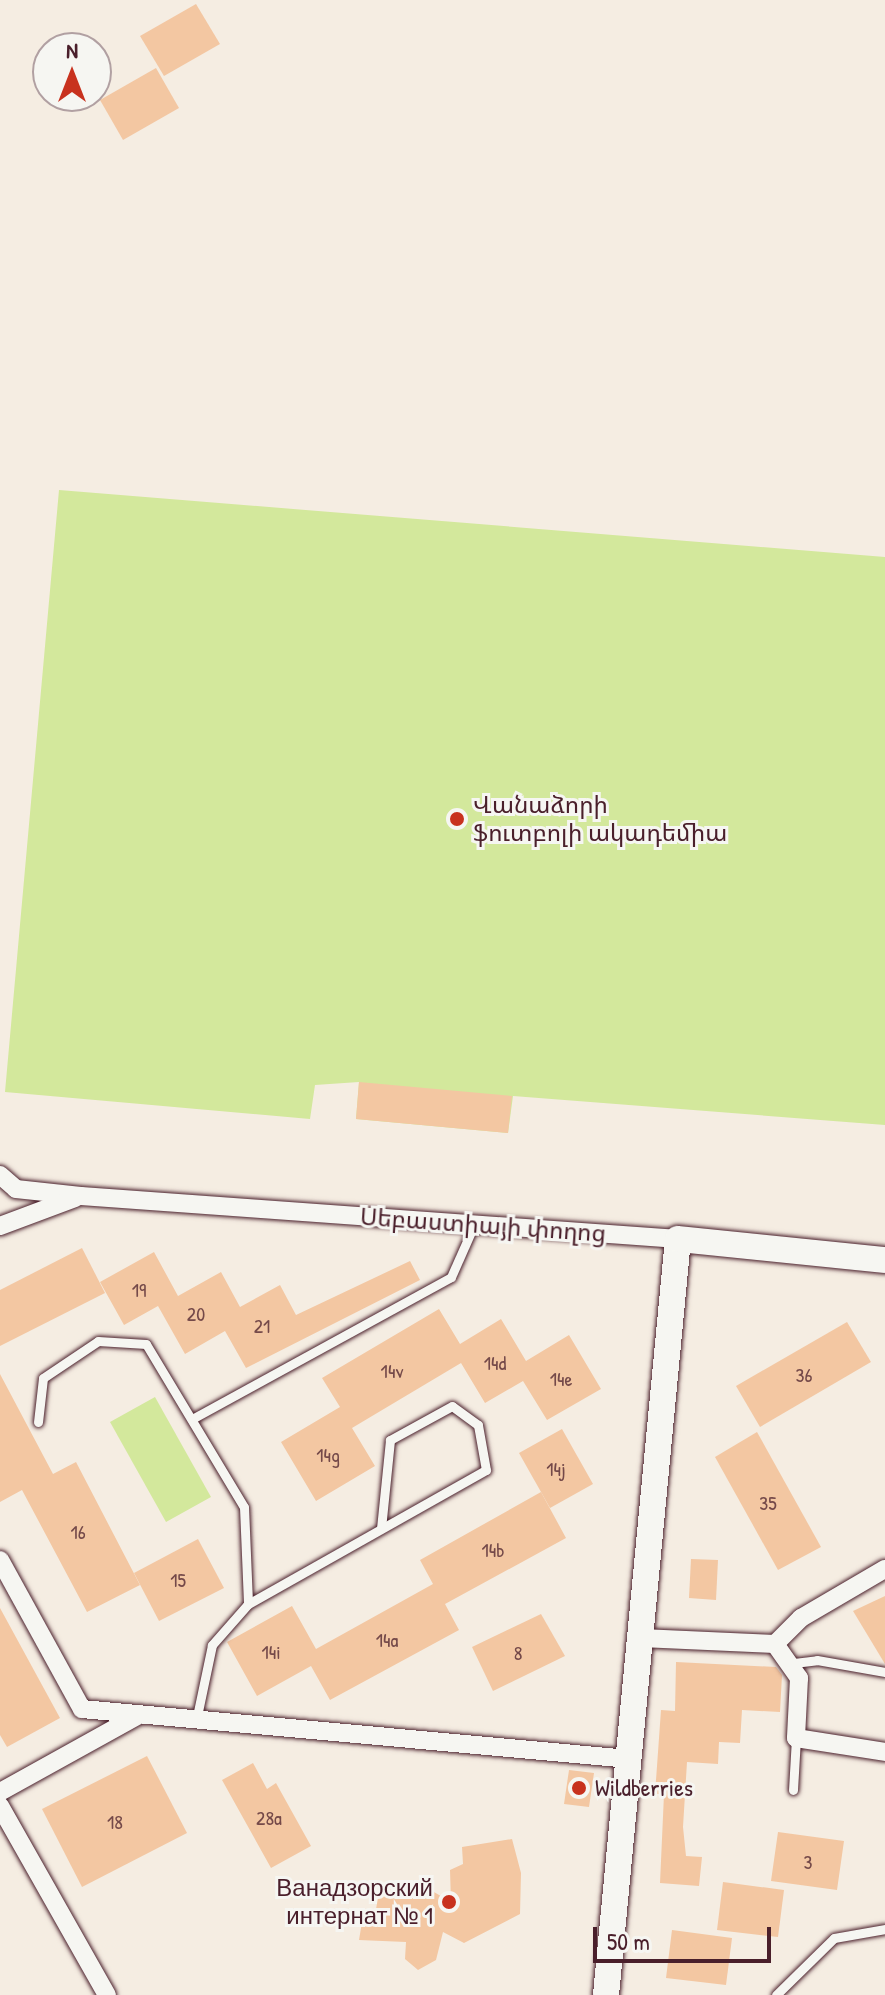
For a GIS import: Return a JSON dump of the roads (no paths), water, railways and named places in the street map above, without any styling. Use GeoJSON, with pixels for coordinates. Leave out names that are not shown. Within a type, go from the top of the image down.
{"type":"FeatureCollection","features":[{"type":"Feature","properties":{"kind":"street","name":"Սեբաստիայի փողոց"},"geometry":{"type":"LineString","coordinates":[[0,1175],[16,1189],[81,1196],[678,1239],[885,1260]]}},
{"type":"Feature","properties":{"kind":"street"},"geometry":{"type":"LineString","coordinates":[[0,1226],[81,1196]]}},
{"type":"Feature","properties":{"kind":"street"},"geometry":{"type":"LineString","coordinates":[[606,1995],[678,1239]]}},
{"type":"Feature","properties":{"kind":"street"},"geometry":{"type":"LineString","coordinates":[[0,1560],[82,1709],[629,1759]]}},
{"type":"Feature","properties":{"kind":"street"},"geometry":{"type":"LineString","coordinates":[[775,1644],[801,1618],[885,1569]]}},
{"type":"Feature","properties":{"kind":"street"},"geometry":{"type":"LineString","coordinates":[[641,1638],[775,1644],[794,1663],[796,1738],[885,1752]]}},
{"type":"Feature","properties":{"kind":"street"},"geometry":{"type":"LineString","coordinates":[[0,1792],[137,1716]]}},
{"type":"Feature","properties":{"kind":"street"},"geometry":{"type":"LineString","coordinates":[[0,1806],[107,1995]]}},
{"type":"Feature","properties":{"kind":"lane"},"geometry":{"type":"LineString","coordinates":[[192,1419],[451,1277],[474,1224]]}},
{"type":"Feature","properties":{"kind":"lane"},"geometry":{"type":"LineString","coordinates":[[38,1422],[43,1378],[98,1341],[146,1344],[244,1507],[248,1604]]}},
{"type":"Feature","properties":{"kind":"lane"},"geometry":{"type":"LineString","coordinates":[[196,1721],[212,1645],[248,1604],[486,1470],[478,1425],[452,1406],[390,1440],[381,1529]]}},
{"type":"Feature","properties":{"kind":"lane"},"geometry":{"type":"LineString","coordinates":[[794,1663],[817,1660],[885,1672]]}},
{"type":"Feature","properties":{"kind":"lane"},"geometry":{"type":"LineString","coordinates":[[793,1790],[796,1738]]}},
{"type":"Feature","properties":{"kind":"lane"},"geometry":{"type":"LineString","coordinates":[[776,1995],[834,1938],[885,1929]]}},
{"type":"Feature","properties":{"kind":"place","name":"Վանաձորի ֆուտբոլի ակադեմիա"},"geometry":{"type":"Point","coordinates":[457,819]}},
{"type":"Feature","properties":{"kind":"place","name":"Wildberries"},"geometry":{"type":"Point","coordinates":[579,1788]}},
{"type":"Feature","properties":{"kind":"place","name":"Ванадзорский интернат № 1"},"geometry":{"type":"Point","coordinates":[449,1902]}}]}
